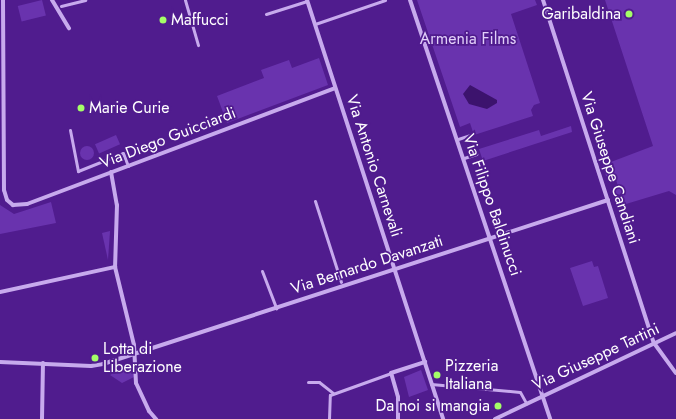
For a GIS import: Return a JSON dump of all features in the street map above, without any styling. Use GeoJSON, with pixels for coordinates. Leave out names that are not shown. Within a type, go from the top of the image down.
{"type":"FeatureCollection","features":[{"type":"Feature","properties":{"kind":"street"},"geometry":{"type":"LineString","coordinates":[[52,0],[69,28]]}},
{"type":"Feature","properties":{"kind":"street","name":"Via Antonio Carnevali"},"geometry":{"type":"LineString","coordinates":[[307,0],[443,419]]}},
{"type":"Feature","properties":{"kind":"street","name":"Via Filippo Baldinucci"},"geometry":{"type":"LineString","coordinates":[[410,0],[491,237],[550,419]]}},
{"type":"Feature","properties":{"kind":"street","name":"Via Giuseppe Candiani"},"geometry":{"type":"LineString","coordinates":[[543,0],[654,343],[676,373]]}},
{"type":"Feature","properties":{"kind":"street","name":"Via Diego Guicciardi"},"geometry":{"type":"LineString","coordinates":[[3,1],[4,190],[9,202],[13,205],[27,204],[335,88]]}},
{"type":"Feature","properties":{"kind":"street"},"geometry":{"type":"LineString","coordinates":[[111,172],[117,205],[115,266],[135,354],[136,383],[149,411],[156,419]]}},
{"type":"Feature","properties":{"kind":"street","name":"Via Bernardo Davanzati"},"geometry":{"type":"LineString","coordinates":[[0,362],[92,366],[135,354],[608,200]]}},
{"type":"Feature","properties":{"kind":"street"},"geometry":{"type":"LineString","coordinates":[[0,292],[115,266]]}},
{"type":"Feature","properties":{"kind":"street","name":"Via Giuseppe Tartini"},"geometry":{"type":"LineString","coordinates":[[495,419],[676,333]]}},
{"type":"Feature","properties":{"kind":"street"},"geometry":{"type":"LineString","coordinates":[[398,419],[398,397],[391,373],[424,362]]}},
{"type":"Feature","properties":{"kind":"street"},"geometry":{"type":"LineString","coordinates":[[42,419],[43,363]]}},
{"type":"Feature","properties":{"kind":"lane"},"geometry":{"type":"LineString","coordinates":[[61,6],[85,0]]}},
{"type":"Feature","properties":{"kind":"lane"},"geometry":{"type":"LineString","coordinates":[[185,0],[198,45]]}},
{"type":"Feature","properties":{"kind":"lane"},"geometry":{"type":"LineString","coordinates":[[266,14],[307,0]]}},
{"type":"Feature","properties":{"kind":"lane"},"geometry":{"type":"LineString","coordinates":[[315,24],[385,0]]}},
{"type":"Feature","properties":{"kind":"lane"},"geometry":{"type":"LineString","coordinates":[[70,130],[78,171],[123,152],[128,166]]}},
{"type":"Feature","properties":{"kind":"lane"},"geometry":{"type":"LineString","coordinates":[[458,139],[470,135]]}},
{"type":"Feature","properties":{"kind":"lane"},"geometry":{"type":"LineString","coordinates":[[464,158],[476,154]]}},
{"type":"Feature","properties":{"kind":"lane"},"geometry":{"type":"LineString","coordinates":[[316,201],[341,282]]}},
{"type":"Feature","properties":{"kind":"lane"},"geometry":{"type":"LineString","coordinates":[[262,271],[276,308]]}},
{"type":"Feature","properties":{"kind":"lane"},"geometry":{"type":"LineString","coordinates":[[329,419],[330,395],[391,373]]}},
{"type":"Feature","properties":{"kind":"lane"},"geometry":{"type":"LineString","coordinates":[[308,382],[319,382],[333,393]]}},
{"type":"Feature","properties":{"kind":"lane","name":"Via Giuseppe Tartini"},"geometry":{"type":"LineString","coordinates":[[431,384],[520,392],[526,403]]}},
{"type":"Feature","properties":{"kind":"green space"},"geometry":{"type":"Polygon","coordinates":[[[42,0],[46,16],[22,22],[18,6],[42,0]]]}},
{"type":"Feature","properties":{"kind":"green space","name":"Armenia Films"},"geometry":{"type":"Polygon","coordinates":[[[417,0],[535,0],[537,5],[511,14],[540,103],[534,105],[531,110],[533,116],[474,135],[470,123],[460,127],[417,0]]]}},
{"type":"Feature","properties":{"kind":"green space"},"geometry":{"type":"Polygon","coordinates":[[[605,0],[676,0],[676,195],[669,191],[616,207],[613,194],[618,186],[616,180],[606,176],[603,165],[653,146],[605,0]]]}},
{"type":"Feature","properties":{"kind":"green space"},"geometry":{"type":"Polygon","coordinates":[[[319,58],[328,85],[227,123],[217,96],[264,78],[261,70],[289,60],[292,68],[319,58]]]}},
{"type":"Feature","properties":{"kind":"green space"},"geometry":{"type":"Polygon","coordinates":[[[571,126],[572,132],[483,161],[479,149],[539,130],[541,136],[571,126]]]}},
{"type":"Feature","properties":{"kind":"green space"},"geometry":{"type":"Polygon","coordinates":[[[116,135],[120,144],[99,153],[95,144],[116,135]]]}},
{"type":"Feature","properties":{"kind":"green space"},"geometry":{"type":"Polygon","coordinates":[[[87,146],[92,148],[94,153],[92,158],[87,160],[82,158],[80,153],[82,148],[87,146]]]}},
{"type":"Feature","properties":{"kind":"green space"},"geometry":{"type":"Polygon","coordinates":[[[51,202],[56,223],[0,234],[0,205],[14,214],[51,202]]]}},
{"type":"Feature","properties":{"kind":"green space"},"geometry":{"type":"Polygon","coordinates":[[[110,231],[108,260],[102,233],[110,231]]]}},
{"type":"Feature","properties":{"kind":"green space"},"geometry":{"type":"Polygon","coordinates":[[[592,261],[594,267],[598,266],[608,298],[583,306],[570,268],[592,261]]]}},
{"type":"Feature","properties":{"kind":"green space"},"geometry":{"type":"Polygon","coordinates":[[[127,365],[133,366],[134,377],[122,383],[110,375],[127,365]]]}},
{"type":"Feature","properties":{"kind":"green space"},"geometry":{"type":"Polygon","coordinates":[[[421,370],[428,390],[409,397],[404,377],[421,370]]]}},
{"type":"Feature","properties":{"kind":"shaded area"},"geometry":{"type":"Polygon","coordinates":[[[470,85],[497,100],[497,103],[487,109],[469,104],[463,94],[470,85]]]}},
{"type":"Feature","properties":{"kind":"place","name":"Garibaldina"},"geometry":{"type":"Point","coordinates":[629,14]}},
{"type":"Feature","properties":{"kind":"place","name":"Maffucci"},"geometry":{"type":"Point","coordinates":[163,20]}},
{"type":"Feature","properties":{"kind":"place","name":"Marie Curie"},"geometry":{"type":"Point","coordinates":[81,108]}},
{"type":"Feature","properties":{"kind":"place","name":"Lotta di Liberazione"},"geometry":{"type":"Point","coordinates":[95,358]}},
{"type":"Feature","properties":{"kind":"place","name":"Pizzeria Italiana"},"geometry":{"type":"Point","coordinates":[437,375]}},
{"type":"Feature","properties":{"kind":"place","name":"Da noi si mangia"},"geometry":{"type":"Point","coordinates":[498,406]}}]}
